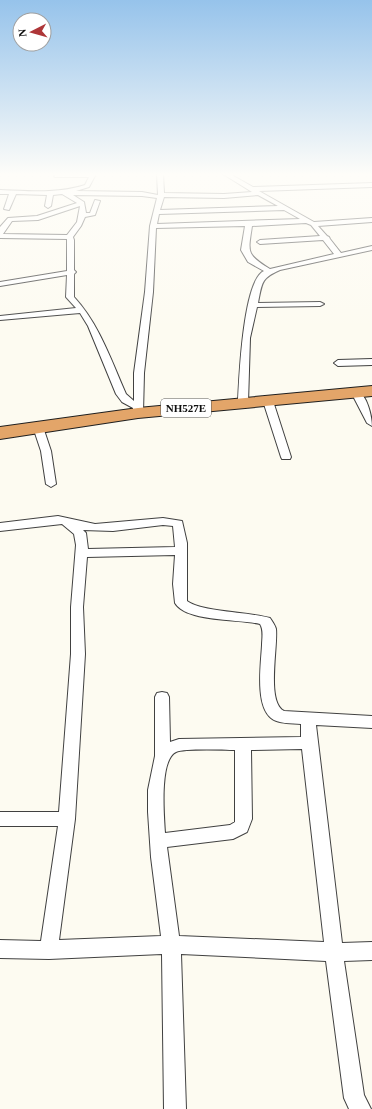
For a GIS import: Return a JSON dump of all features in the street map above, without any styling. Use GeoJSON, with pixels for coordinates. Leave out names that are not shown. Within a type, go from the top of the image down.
{"type":"FeatureCollection","features":[{"type":"Feature","properties":{"kind":"highway","name":"NH527E"},"geometry":{"type":"LineString","coordinates":[[0,433],[138,410],[364,393]]}},
{"type":"Feature","properties":{"kind":"street"},"geometry":{"type":"LineString","coordinates":[[4,226],[0,235],[69,237],[80,226]]}},
{"type":"Feature","properties":{"kind":"street"},"geometry":{"type":"LineString","coordinates":[[138,410],[139,373],[149,292],[153,226],[165,226]]}},
{"type":"Feature","properties":{"kind":"street"},"geometry":{"type":"LineString","coordinates":[[249,226],[245,250],[251,260],[269,271]]}},
{"type":"Feature","properties":{"kind":"street"},"geometry":{"type":"LineString","coordinates":[[314,226],[326,238],[340,256]]}},
{"type":"Feature","properties":{"kind":"street"},"geometry":{"type":"LineString","coordinates":[[319,230],[372,227]]}},
{"type":"Feature","properties":{"kind":"street"},"geometry":{"type":"LineString","coordinates":[[69,237],[72,243],[70,298],[82,310],[92,326],[121,394],[125,400],[138,410]]}},
{"type":"Feature","properties":{"kind":"street"},"geometry":{"type":"LineString","coordinates":[[260,242],[326,238]]}},
{"type":"Feature","properties":{"kind":"street"},"geometry":{"type":"LineString","coordinates":[[242,403],[246,338],[260,281],[264,274],[269,271],[372,249]]}},
{"type":"Feature","properties":{"kind":"street"},"geometry":{"type":"LineString","coordinates":[[0,284],[72,272]]}},
{"type":"Feature","properties":{"kind":"street"},"geometry":{"type":"LineString","coordinates":[[254,305],[320,304]]}},
{"type":"Feature","properties":{"kind":"street"},"geometry":{"type":"LineString","coordinates":[[0,318],[82,310]]}},
{"type":"Feature","properties":{"kind":"street"},"geometry":{"type":"LineString","coordinates":[[338,362],[372,362]]}},
{"type":"Feature","properties":{"kind":"street"},"geometry":{"type":"LineString","coordinates":[[364,393],[372,423]]}},
{"type":"Feature","properties":{"kind":"street"},"geometry":{"type":"LineString","coordinates":[[268,401],[286,458]]}},
{"type":"Feature","properties":{"kind":"street"},"geometry":{"type":"LineString","coordinates":[[38,427],[46,451],[51,484]]}},
{"type":"Feature","properties":{"kind":"street"},"geometry":{"type":"LineString","coordinates":[[0,527],[58,520],[78,526],[101,528],[170,521],[178,524],[180,531],[179,592],[181,603],[187,608],[197,611],[258,618],[265,621],[269,627],[270,634],[267,691],[270,706],[274,713],[284,717],[372,722]]}},
{"type":"Feature","properties":{"kind":"street"},"geometry":{"type":"LineString","coordinates":[[49,950],[67,819],[78,654],[77,607],[81,553],[80,533],[65,521]]}},
{"type":"Feature","properties":{"kind":"street"},"geometry":{"type":"LineString","coordinates":[[81,553],[180,551]]}},
{"type":"Feature","properties":{"kind":"street"},"geometry":{"type":"LineString","coordinates":[[162,697],[162,755],[159,768],[156,807],[158,841],[171,945],[175,1109]]}},
{"type":"Feature","properties":{"kind":"street"},"geometry":{"type":"LineString","coordinates":[[308,718],[308,743],[318,810],[333,952],[354,1098],[360,1109]]}},
{"type":"Feature","properties":{"kind":"street"},"geometry":{"type":"LineString","coordinates":[[162,755],[169,748],[179,745],[308,743]]}},
{"type":"Feature","properties":{"kind":"street"},"geometry":{"type":"LineString","coordinates":[[158,841],[233,832],[241,827],[244,819],[243,744]]}},
{"type":"Feature","properties":{"kind":"street"},"geometry":{"type":"LineString","coordinates":[[0,819],[67,819]]}},
{"type":"Feature","properties":{"kind":"street"},"geometry":{"type":"LineString","coordinates":[[0,949],[49,950],[171,945],[333,952],[372,950]]}}]}
